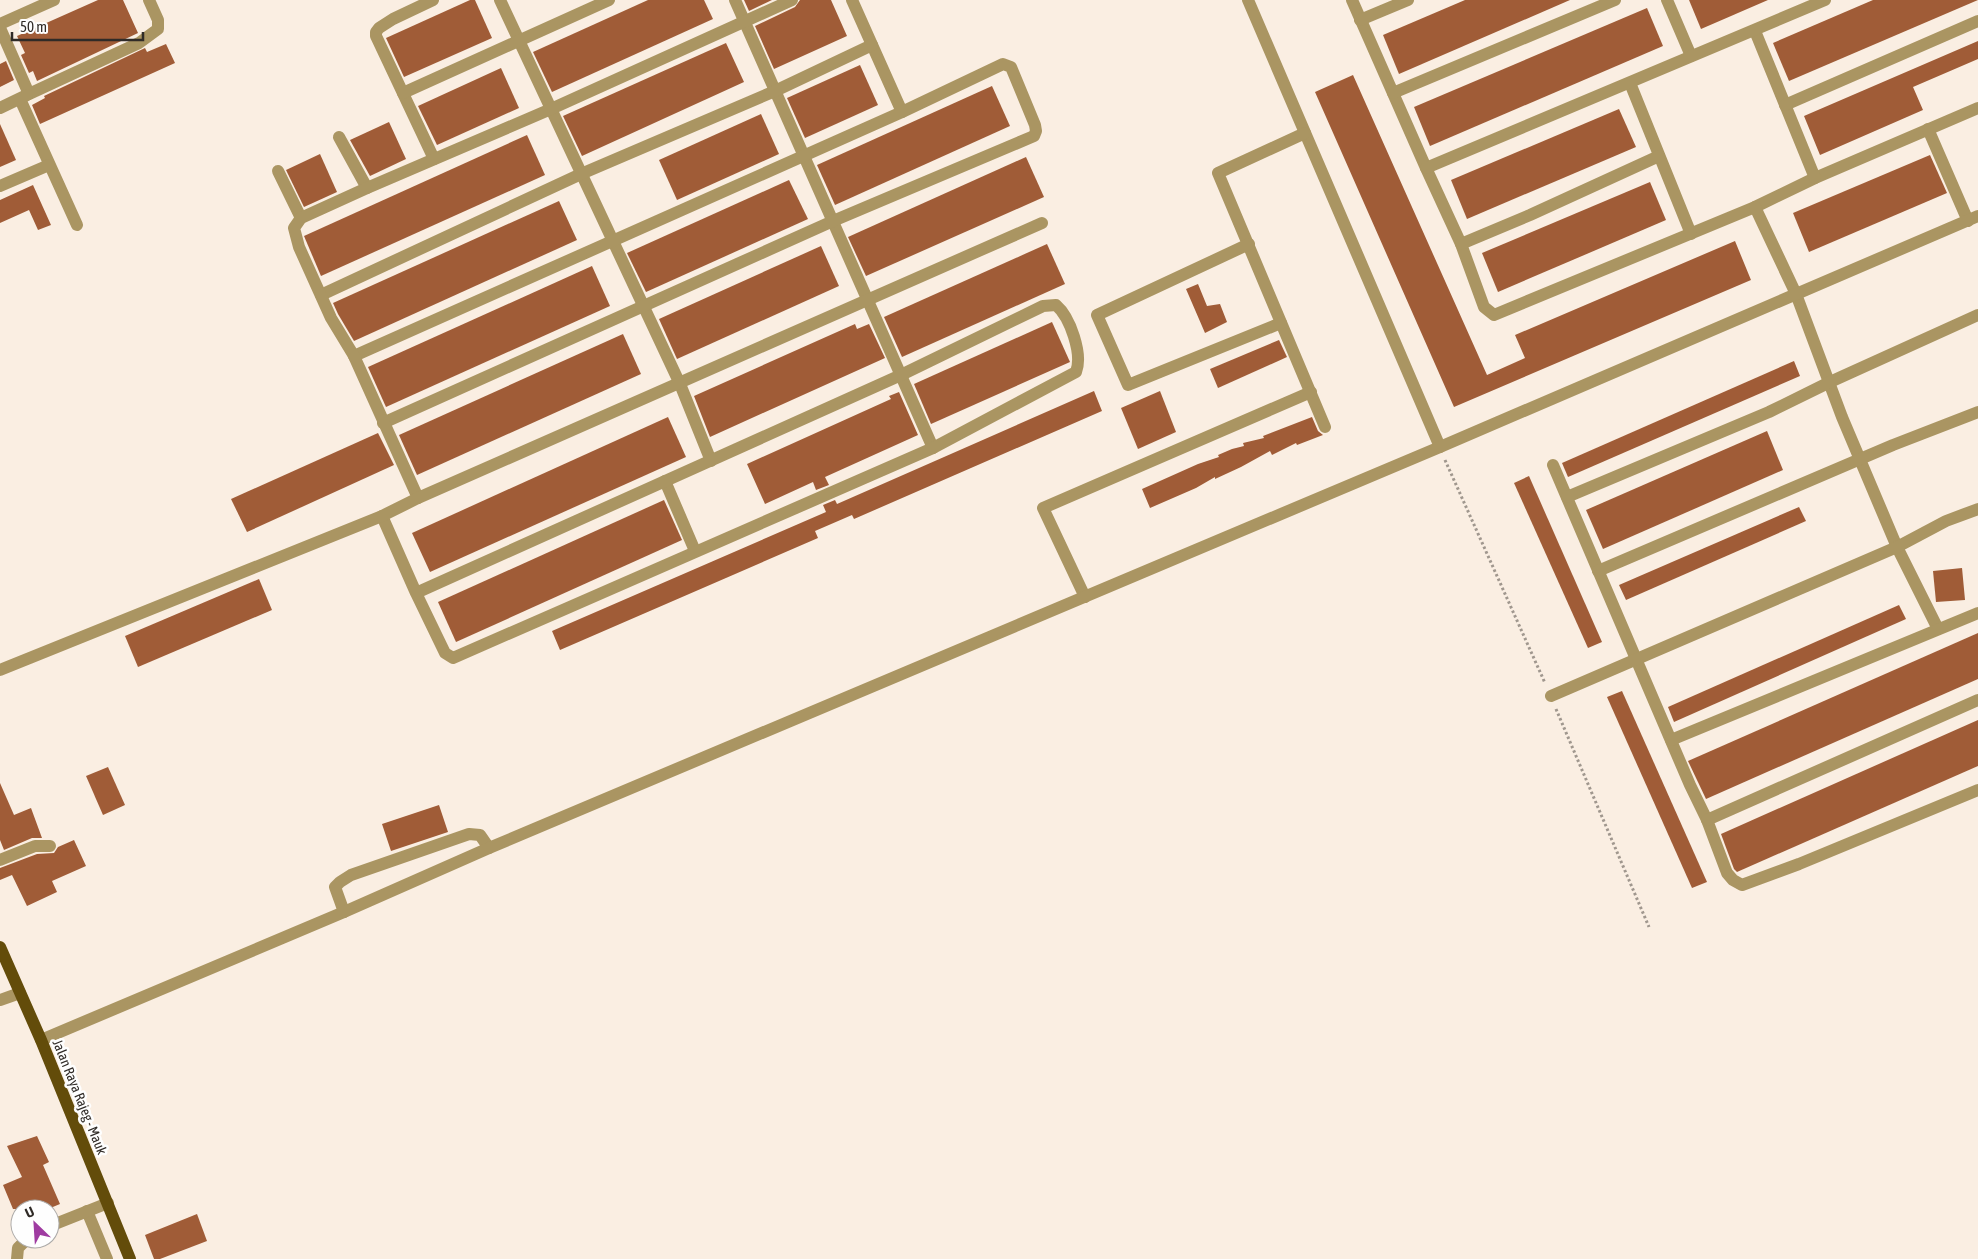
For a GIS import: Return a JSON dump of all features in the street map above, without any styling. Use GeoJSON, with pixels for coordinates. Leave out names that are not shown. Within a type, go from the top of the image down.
{"type":"FeatureCollection","features":[{"type":"Feature","properties":{"kind":"main road","name":"Jalan Raya Rajeg - Mauk"},"geometry":{"type":"LineString","coordinates":[[0,947],[41,1040],[130,1259]]}},
{"type":"Feature","properties":{"kind":"street"},"geometry":{"type":"LineString","coordinates":[[54,0],[0,26],[49,165],[77,225]]}},
{"type":"Feature","properties":{"kind":"street"},"geometry":{"type":"LineString","coordinates":[[0,108],[139,43],[152,34],[158,29],[158,20],[149,0]]}},
{"type":"Feature","properties":{"kind":"street"},"geometry":{"type":"LineString","coordinates":[[433,0],[383,25],[376,32],[376,36],[434,158]]}},
{"type":"Feature","properties":{"kind":"street"},"geometry":{"type":"LineString","coordinates":[[500,0],[680,384],[711,461]]}},
{"type":"Feature","properties":{"kind":"street"},"geometry":{"type":"LineString","coordinates":[[403,93],[609,0]]}},
{"type":"Feature","properties":{"kind":"street"},"geometry":{"type":"LineString","coordinates":[[735,0],[933,448]]}},
{"type":"Feature","properties":{"kind":"street"},"geometry":{"type":"LineString","coordinates":[[418,498],[354,356],[331,318],[294,236],[294,228],[301,218],[434,158],[551,109],[792,0]]}},
{"type":"Feature","properties":{"kind":"street"},"geometry":{"type":"LineString","coordinates":[[852,0],[902,112]]}},
{"type":"Feature","properties":{"kind":"street"},"geometry":{"type":"LineString","coordinates":[[1248,0],[1440,447]]}},
{"type":"Feature","properties":{"kind":"street"},"geometry":{"type":"LineString","coordinates":[[1352,0],[1461,244],[1484,306],[1494,315],[1755,208],[1815,178],[1978,108]]}},
{"type":"Feature","properties":{"kind":"street"},"geometry":{"type":"LineString","coordinates":[[1360,20],[1408,0]]}},
{"type":"Feature","properties":{"kind":"street"},"geometry":{"type":"LineString","coordinates":[[1394,93],[1615,0]]}},
{"type":"Feature","properties":{"kind":"street"},"geometry":{"type":"LineString","coordinates":[[1668,0],[1691,56]]}},
{"type":"Feature","properties":{"kind":"street"},"geometry":{"type":"LineString","coordinates":[[1426,168],[1825,0]]}},
{"type":"Feature","properties":{"kind":"street"},"geometry":{"type":"LineString","coordinates":[[1786,105],[1978,21]]}},
{"type":"Feature","properties":{"kind":"street"},"geometry":{"type":"LineString","coordinates":[[1755,31],[1815,178]]}},
{"type":"Feature","properties":{"kind":"street"},"geometry":{"type":"LineString","coordinates":[[321,295],[581,174],[775,91],[872,45]]}},
{"type":"Feature","properties":{"kind":"street"},"geometry":{"type":"LineString","coordinates":[[354,356],[902,112],[1003,64],[1011,66],[1036,131],[1034,136],[833,221],[383,423]]}},
{"type":"Feature","properties":{"kind":"street"},"geometry":{"type":"LineString","coordinates":[[1630,83],[1691,234]]}},
{"type":"Feature","properties":{"kind":"street"},"geometry":{"type":"LineString","coordinates":[[41,1040],[344,912],[489,848],[1440,447],[1973,218],[1928,129]]}},
{"type":"Feature","properties":{"kind":"street"},"geometry":{"type":"LineString","coordinates":[[1306,133],[1218,173],[1325,427]]}},
{"type":"Feature","properties":{"kind":"street"},"geometry":{"type":"LineString","coordinates":[[339,137],[367,188]]}},
{"type":"Feature","properties":{"kind":"street"},"geometry":{"type":"LineString","coordinates":[[1461,244],[1530,215],[1659,156]]}},
{"type":"Feature","properties":{"kind":"street"},"geometry":{"type":"LineString","coordinates":[[0,186],[49,165]]}},
{"type":"Feature","properties":{"kind":"street"},"geometry":{"type":"LineString","coordinates":[[278,171],[301,218]]}},
{"type":"Feature","properties":{"kind":"street"},"geometry":{"type":"LineString","coordinates":[[1755,208],[1796,294],[1897,548],[1938,629]]}},
{"type":"Feature","properties":{"kind":"street"},"geometry":{"type":"LineString","coordinates":[[0,670],[382,516],[418,498],[1042,223]]}},
{"type":"Feature","properties":{"kind":"street"},"geometry":{"type":"LineString","coordinates":[[1249,244],[1097,315],[1128,386],[1281,323]]}},
{"type":"Feature","properties":{"kind":"street"},"geometry":{"type":"LineString","coordinates":[[382,516],[416,593],[445,653],[453,658],[933,448],[1076,372],[1079,358],[1074,339],[1061,310],[1056,305],[1050,304],[901,375],[416,593]]}},
{"type":"Feature","properties":{"kind":"street"},"geometry":{"type":"LineString","coordinates":[[1567,497],[1769,412],[1830,382],[1978,315]]}},
{"type":"Feature","properties":{"kind":"street"},"geometry":{"type":"LineString","coordinates":[[1085,597],[1043,508],[1311,392]]}},
{"type":"Feature","properties":{"kind":"street"},"geometry":{"type":"LineString","coordinates":[[1598,571],[1860,459],[1978,412]]}},
{"type":"Feature","properties":{"kind":"street"},"geometry":{"type":"LineString","coordinates":[[1552,465],[1690,785],[1707,820],[1727,873],[1733,880],[1742,885],[1799,864],[1978,790]]}},
{"type":"Feature","properties":{"kind":"street"},"geometry":{"type":"LineString","coordinates":[[665,481],[695,551]]}},
{"type":"Feature","properties":{"kind":"street"},"geometry":{"type":"LineString","coordinates":[[1551,696],[1897,548],[1946,522],[1978,509]]}},
{"type":"Feature","properties":{"kind":"street"},"geometry":{"type":"LineString","coordinates":[[1671,740],[1978,613]]}},
{"type":"Feature","properties":{"kind":"street"},"geometry":{"type":"LineString","coordinates":[[1707,820],[1978,700]]}},
{"type":"Feature","properties":{"kind":"street"},"geometry":{"type":"LineString","coordinates":[[344,912],[335,887],[357,872],[469,834],[480,835],[489,848]]}},
{"type":"Feature","properties":{"kind":"street"},"geometry":{"type":"LineString","coordinates":[[0,860],[35,846],[50,846]]}},
{"type":"Feature","properties":{"kind":"street"},"geometry":{"type":"LineString","coordinates":[[0,1000],[20,993]]}},
{"type":"Feature","properties":{"kind":"street"},"geometry":{"type":"LineString","coordinates":[[60,1222],[108,1203]]}},
{"type":"Feature","properties":{"kind":"street"},"geometry":{"type":"LineString","coordinates":[[87,1211],[107,1259]]}},
{"type":"Feature","properties":{"kind":"building"},"geometry":{"type":"Polygon","coordinates":[[[98,0],[123,0],[138,33],[37,81],[33,71],[29,73],[21,55],[25,53],[17,36],[98,0]]]}},
{"type":"Feature","properties":{"kind":"building"},"geometry":{"type":"Polygon","coordinates":[[[470,0],[475,0],[492,38],[404,77],[386,38],[470,0]]]}},
{"type":"Feature","properties":{"kind":"building"},"geometry":{"type":"Polygon","coordinates":[[[648,0],[704,0],[713,19],[552,92],[533,52],[648,0]]]}},
{"type":"Feature","properties":{"kind":"building"},"geometry":{"type":"Polygon","coordinates":[[[744,0],[772,0],[749,11],[744,0]]]}},
{"type":"Feature","properties":{"kind":"building"},"geometry":{"type":"Polygon","coordinates":[[[800,0],[831,0],[847,36],[774,69],[755,26],[795,7],[800,0]]]}},
{"type":"Feature","properties":{"kind":"building"},"geometry":{"type":"Polygon","coordinates":[[[1465,0],[1570,0],[1399,74],[1383,35],[1465,0]]]}},
{"type":"Feature","properties":{"kind":"building"},"geometry":{"type":"Polygon","coordinates":[[[1689,0],[1768,0],[1701,29],[1689,0]]]}},
{"type":"Feature","properties":{"kind":"building"},"geometry":{"type":"Polygon","coordinates":[[[1873,0],[1978,0],[1789,81],[1773,43],[1873,0]]]}},
{"type":"Feature","properties":{"kind":"building"},"geometry":{"type":"Polygon","coordinates":[[[1647,8],[1663,46],[1430,146],[1414,107],[1647,8]]]}},
{"type":"Feature","properties":{"kind":"building"},"geometry":{"type":"Polygon","coordinates":[[[1978,41],[1978,59],[1913,87],[1923,110],[1820,155],[1804,116],[1978,41]]]}},
{"type":"Feature","properties":{"kind":"building"},"geometry":{"type":"Polygon","coordinates":[[[726,43],[744,82],[582,156],[563,116],[726,43]]]}},
{"type":"Feature","properties":{"kind":"building"},"geometry":{"type":"Polygon","coordinates":[[[166,44],[175,63],[40,124],[32,105],[45,98],[44,96],[145,48],[147,52],[166,44]]]}},
{"type":"Feature","properties":{"kind":"building"},"geometry":{"type":"Polygon","coordinates":[[[6,61],[14,80],[0,87],[0,64],[6,61]]]}},
{"type":"Feature","properties":{"kind":"building"},"geometry":{"type":"Polygon","coordinates":[[[860,65],[878,105],[805,138],[787,98],[860,65]]]}},
{"type":"Feature","properties":{"kind":"building"},"geometry":{"type":"Polygon","coordinates":[[[501,68],[519,108],[437,145],[418,106],[501,68]]]}},
{"type":"Feature","properties":{"kind":"building"},"geometry":{"type":"Polygon","coordinates":[[[1353,75],[1487,375],[1525,358],[1515,335],[1735,241],[1751,280],[1454,407],[1315,92],[1353,75]]]}},
{"type":"Feature","properties":{"kind":"building"},"geometry":{"type":"Polygon","coordinates":[[[992,86],[1010,126],[835,205],[817,165],[992,86]]]}},
{"type":"Feature","properties":{"kind":"building"},"geometry":{"type":"Polygon","coordinates":[[[1619,109],[1636,147],[1467,219],[1451,180],[1619,109]]]}},
{"type":"Feature","properties":{"kind":"building"},"geometry":{"type":"Polygon","coordinates":[[[761,114],[779,154],[677,200],[659,160],[761,114]]]}},
{"type":"Feature","properties":{"kind":"building"},"geometry":{"type":"Polygon","coordinates":[[[389,122],[406,159],[370,176],[350,140],[389,122]]]}},
{"type":"Feature","properties":{"kind":"building"},"geometry":{"type":"Polygon","coordinates":[[[0,124],[16,160],[0,167],[0,124]]]}},
{"type":"Feature","properties":{"kind":"building"},"geometry":{"type":"Polygon","coordinates":[[[527,135],[545,175],[321,276],[304,236],[527,135]]]}},
{"type":"Feature","properties":{"kind":"building"},"geometry":{"type":"Polygon","coordinates":[[[320,154],[337,192],[304,207],[286,170],[320,154]]]}},
{"type":"Feature","properties":{"kind":"building"},"geometry":{"type":"Polygon","coordinates":[[[1930,155],[1947,193],[1809,252],[1793,213],[1930,155]]]}},
{"type":"Feature","properties":{"kind":"building"},"geometry":{"type":"Polygon","coordinates":[[[1026,157],[1044,197],[866,276],[848,237],[1026,157]]]}},
{"type":"Feature","properties":{"kind":"building"},"geometry":{"type":"Polygon","coordinates":[[[789,180],[808,219],[646,292],[627,253],[789,180]]]}},
{"type":"Feature","properties":{"kind":"building"},"geometry":{"type":"Polygon","coordinates":[[[1650,182],[1666,220],[1498,292],[1482,253],[1650,182]]]}},
{"type":"Feature","properties":{"kind":"building"},"geometry":{"type":"Polygon","coordinates":[[[33,185],[51,225],[38,230],[29,210],[0,223],[0,200],[33,185]]]}},
{"type":"Feature","properties":{"kind":"building"},"geometry":{"type":"Polygon","coordinates":[[[559,201],[577,240],[354,341],[333,303],[559,201]]]}},
{"type":"Feature","properties":{"kind":"building"},"geometry":{"type":"Polygon","coordinates":[[[1047,244],[1065,284],[902,357],[884,317],[1047,244]]]}},
{"type":"Feature","properties":{"kind":"building"},"geometry":{"type":"Polygon","coordinates":[[[821,246],[839,286],[677,359],[659,319],[821,246]]]}},
{"type":"Feature","properties":{"kind":"building"},"geometry":{"type":"Polygon","coordinates":[[[592,266],[610,306],[386,407],[368,367],[592,266]]]}},
{"type":"Feature","properties":{"kind":"building"},"geometry":{"type":"Polygon","coordinates":[[[1198,284],[1207,306],[1220,304],[1227,322],[1205,333],[1186,289],[1198,284]]]}},
{"type":"Feature","properties":{"kind":"building"},"geometry":{"type":"Polygon","coordinates":[[[1052,322],[1070,362],[931,424],[914,384],[1052,322]]]}},
{"type":"Feature","properties":{"kind":"building"},"geometry":{"type":"Polygon","coordinates":[[[855,324],[857,329],[869,324],[885,358],[710,437],[694,396],[855,324]]]}},
{"type":"Feature","properties":{"kind":"building"},"geometry":{"type":"Polygon","coordinates":[[[623,334],[641,374],[417,475],[399,435],[623,334]]]}},
{"type":"Feature","properties":{"kind":"building"},"geometry":{"type":"Polygon","coordinates":[[[1279,340],[1287,357],[1218,388],[1210,369],[1279,340]]]}},
{"type":"Feature","properties":{"kind":"building"},"geometry":{"type":"Polygon","coordinates":[[[1794,361],[1800,376],[1568,477],[1562,463],[1794,361]]]}},
{"type":"Feature","properties":{"kind":"building"},"geometry":{"type":"Polygon","coordinates":[[[1094,391],[1102,411],[854,519],[852,515],[815,531],[818,538],[560,650],[552,631],[826,512],[823,505],[835,500],[837,504],[1094,391]]]}},
{"type":"Feature","properties":{"kind":"building"},"geometry":{"type":"Polygon","coordinates":[[[1160,391],[1176,432],[1138,449],[1121,408],[1160,391]]]}},
{"type":"Feature","properties":{"kind":"building"},"geometry":{"type":"Polygon","coordinates":[[[899,392],[918,435],[825,477],[829,485],[816,490],[813,482],[765,504],[747,464],[891,399],[889,396],[899,392]]]}},
{"type":"Feature","properties":{"kind":"building"},"geometry":{"type":"Polygon","coordinates":[[[668,417],[686,457],[430,572],[412,533],[668,417]]]}},
{"type":"Feature","properties":{"kind":"building"},"geometry":{"type":"Polygon","coordinates":[[[1312,417],[1318,431],[1323,435],[1297,445],[1296,443],[1272,455],[1270,451],[1241,467],[1215,479],[1215,477],[1196,488],[1150,508],[1142,489],[1198,464],[1219,457],[1218,455],[1232,449],[1244,446],[1243,443],[1264,438],[1263,436],[1312,417]]]}},
{"type":"Feature","properties":{"kind":"building"},"geometry":{"type":"Polygon","coordinates":[[[1767,431],[1783,470],[1603,549],[1586,510],[1767,431]]]}},
{"type":"Feature","properties":{"kind":"building"},"geometry":{"type":"Polygon","coordinates":[[[378,433],[394,465],[247,532],[231,499],[378,433]]]}},
{"type":"Feature","properties":{"kind":"building"},"geometry":{"type":"Polygon","coordinates":[[[1529,476],[1602,642],[1588,648],[1514,483],[1529,476]]]}},
{"type":"Feature","properties":{"kind":"building"},"geometry":{"type":"Polygon","coordinates":[[[664,500],[682,540],[456,642],[438,602],[664,500]]]}},
{"type":"Feature","properties":{"kind":"building"},"geometry":{"type":"Polygon","coordinates":[[[1799,507],[1806,521],[1626,600],[1619,585],[1799,507]]]}},
{"type":"Feature","properties":{"kind":"building"},"geometry":{"type":"Polygon","coordinates":[[[1962,568],[1965,600],[1936,602],[1933,571],[1962,568]]]}},
{"type":"Feature","properties":{"kind":"building"},"geometry":{"type":"Polygon","coordinates":[[[259,579],[272,610],[138,667],[125,636],[259,579]]]}},
{"type":"Feature","properties":{"kind":"building"},"geometry":{"type":"Polygon","coordinates":[[[1899,605],[1906,619],[1674,722],[1668,707],[1899,605]]]}},
{"type":"Feature","properties":{"kind":"building"},"geometry":{"type":"Polygon","coordinates":[[[1978,633],[1978,679],[1706,799],[1688,761],[1978,633]]]}},
{"type":"Feature","properties":{"kind":"building"},"geometry":{"type":"Polygon","coordinates":[[[1622,691],[1707,882],[1692,888],[1607,697],[1622,691]]]}},
{"type":"Feature","properties":{"kind":"building"},"geometry":{"type":"Polygon","coordinates":[[[1978,720],[1978,766],[1737,872],[1734,869],[1721,834],[1978,720]]]}},
{"type":"Feature","properties":{"kind":"building"},"geometry":{"type":"Polygon","coordinates":[[[108,767],[125,805],[103,815],[86,776],[108,767]]]}},
{"type":"Feature","properties":{"kind":"building"},"geometry":{"type":"Polygon","coordinates":[[[0,783],[14,815],[31,808],[42,838],[32,838],[4,850],[0,840],[0,783]]]}},
{"type":"Feature","properties":{"kind":"building"},"geometry":{"type":"Polygon","coordinates":[[[439,805],[448,832],[391,851],[382,824],[439,805]]]}},
{"type":"Feature","properties":{"kind":"building"},"geometry":{"type":"Polygon","coordinates":[[[74,840],[86,866],[52,881],[57,892],[27,906],[12,875],[0,880],[0,868],[37,854],[54,853],[58,847],[74,840]]]}},
{"type":"Feature","properties":{"kind":"building"},"geometry":{"type":"Polygon","coordinates":[[[37,1136],[49,1162],[43,1165],[58,1199],[10,1199],[10,1202],[3,1185],[22,1177],[7,1146],[37,1136]]]}},
{"type":"Feature","properties":{"kind":"building"},"geometry":{"type":"Polygon","coordinates":[[[197,1214],[207,1241],[160,1259],[154,1259],[145,1235],[197,1214]]]}}]}
